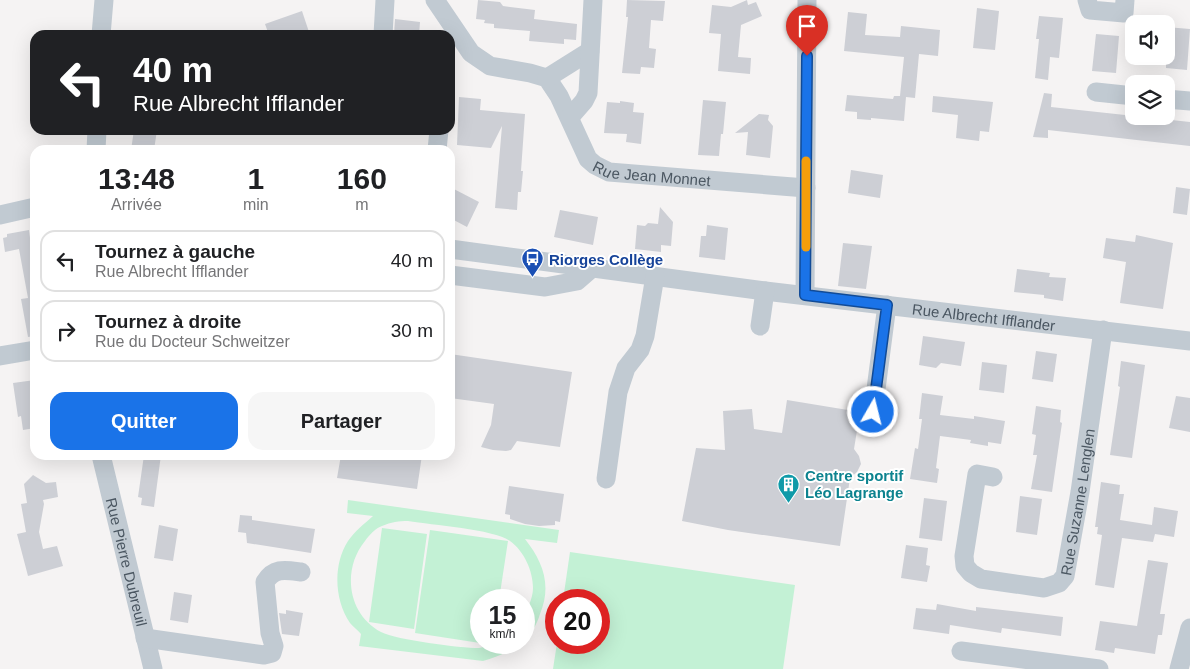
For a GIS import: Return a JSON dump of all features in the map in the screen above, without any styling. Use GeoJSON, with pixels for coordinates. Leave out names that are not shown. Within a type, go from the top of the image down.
{"type":"FeatureCollection","features":[{"type":"Feature","properties":{"kind":"street"},"geometry":{"type":"LineString","coordinates":[[102,30],[104,0]]}},
{"type":"Feature","properties":{"kind":"street"},"geometry":{"type":"LineString","coordinates":[[382,30],[385,0]]}},
{"type":"Feature","properties":{"kind":"street"},"geometry":{"type":"LineString","coordinates":[[435,0],[448,28]]}},
{"type":"Feature","properties":{"kind":"street"},"geometry":{"type":"LineString","coordinates":[[570,117],[584,102],[588,93],[593,0]]}},
{"type":"Feature","properties":{"kind":"street"},"geometry":{"type":"LineString","coordinates":[[805,295],[807,0]]}},
{"type":"Feature","properties":{"kind":"street"},"geometry":{"type":"LineString","coordinates":[[1087,0],[1090,10],[1124,13],[1125,0]]}},
{"type":"Feature","properties":{"kind":"street"},"geometry":{"type":"LineString","coordinates":[[455,36],[471,53],[490,66],[547,78],[590,51]]}},
{"type":"Feature","properties":{"kind":"street","name":"Rue Jean Monnet"},"geometry":{"type":"LineString","coordinates":[[547,78],[570,117],[588,159],[609,172],[806,188]]}},
{"type":"Feature","properties":{"kind":"street"},"geometry":{"type":"LineString","coordinates":[[1096,92],[1125,95]]}},
{"type":"Feature","properties":{"kind":"street"},"geometry":{"type":"LineString","coordinates":[[1175,100],[1190,101]]}},
{"type":"Feature","properties":{"kind":"street"},"geometry":{"type":"LineString","coordinates":[[0,215],[30,208]]}},
{"type":"Feature","properties":{"kind":"street","name":"Rue Albrecht Ifflander"},"geometry":{"type":"LineString","coordinates":[[455,250],[805,295],[1190,341]]}},
{"type":"Feature","properties":{"kind":"street"},"geometry":{"type":"LineString","coordinates":[[455,276],[546,287],[577,281],[592,268]]}},
{"type":"Feature","properties":{"kind":"street"},"geometry":{"type":"LineString","coordinates":[[606,479],[618,392],[626,368],[640,350],[645,336],[654,276]]}},
{"type":"Feature","properties":{"kind":"street"},"geometry":{"type":"LineString","coordinates":[[760,326],[765,290]]}},
{"type":"Feature","properties":{"kind":"street"},"geometry":{"type":"LineString","coordinates":[[873,412],[887,305]]}},
{"type":"Feature","properties":{"kind":"street","name":"Rue Suzanne Lenglen"},"geometry":{"type":"LineString","coordinates":[[993,477],[977,474],[964,556],[965,566],[971,574],[981,579],[1044,588],[1059,583],[1065,576],[1080,492],[1103,330]]}},
{"type":"Feature","properties":{"kind":"street"},"geometry":{"type":"LineString","coordinates":[[0,356],[30,351]]}},
{"type":"Feature","properties":{"kind":"street","name":"Rue Pierre Dubreuil"},"geometry":{"type":"LineString","coordinates":[[102,460],[153,669]]}},
{"type":"Feature","properties":{"kind":"street"},"geometry":{"type":"LineString","coordinates":[[145,638],[264,655],[272,653],[274,646],[270,633],[265,582],[269,576],[277,571],[301,572]]}},
{"type":"Feature","properties":{"kind":"street"},"geometry":{"type":"LineString","coordinates":[[1179,669],[1190,628]]}},
{"type":"Feature","properties":{"kind":"street"},"geometry":{"type":"LineString","coordinates":[[962,651],[1099,669]]}},
{"type":"Feature","properties":{"kind":"green space"},"geometry":{"type":"Polygon","coordinates":[[[348,500],[559,530],[557,543],[525,539],[537,556],[544,574],[544,603],[535,625],[535,589],[533,589],[531,575],[527,562],[520,550],[510,541],[477,530],[401,521],[385,525],[373,532],[358,552],[353,564],[351,577],[355,603],[361,614],[370,624],[389,635],[414,641],[470,648],[470,654],[503,654],[483,661],[359,646],[361,634],[350,623],[341,604],[337,582],[338,571],[343,550],[348,541],[373,516],[347,513],[348,500]]]}},
{"type":"Feature","properties":{"kind":"green space"},"geometry":{"type":"Polygon","coordinates":[[[382,528],[427,534],[414,629],[369,622],[382,528]]]}},
{"type":"Feature","properties":{"kind":"green space"},"geometry":{"type":"Polygon","coordinates":[[[430,530],[508,541],[501,589],[470,589],[470,641],[415,633],[430,530]]]}},
{"type":"Feature","properties":{"kind":"green space"},"geometry":{"type":"Polygon","coordinates":[[[570,552],[795,585],[783,669],[553,669],[555,654],[610,654],[610,589],[565,589],[570,552]]]}},
{"type":"Feature","properties":{"kind":"building"},"geometry":{"type":"Polygon","coordinates":[[[478,0],[500,2],[503,6],[535,10],[534,19],[577,24],[576,40],[564,39],[564,44],[529,41],[530,31],[494,28],[494,24],[484,23],[485,20],[476,19],[478,0]]]}},
{"type":"Feature","properties":{"kind":"building"},"geometry":{"type":"Polygon","coordinates":[[[627,0],[665,1],[663,21],[651,20],[649,48],[656,49],[654,68],[641,67],[640,74],[622,73],[628,17],[626,17],[627,0]]]}},
{"type":"Feature","properties":{"kind":"building"},"geometry":{"type":"Polygon","coordinates":[[[747,0],[748,5],[756,2],[762,16],[741,25],[738,57],[751,58],[750,74],[718,71],[721,34],[709,33],[712,5],[731,7],[747,0]]]}},
{"type":"Feature","properties":{"kind":"building"},"geometry":{"type":"Polygon","coordinates":[[[977,8],[999,11],[995,50],[973,48],[977,8]]]}},
{"type":"Feature","properties":{"kind":"building"},"geometry":{"type":"Polygon","coordinates":[[[302,11],[308,30],[267,30],[265,24],[302,11]]]}},
{"type":"Feature","properties":{"kind":"building"},"geometry":{"type":"Polygon","coordinates":[[[848,12],[867,14],[865,35],[900,37],[901,26],[940,30],[938,56],[919,54],[915,98],[906,97],[904,121],[871,118],[871,120],[857,119],[857,112],[845,111],[847,95],[893,99],[894,96],[900,96],[904,57],[844,51],[848,12]]]}},
{"type":"Feature","properties":{"kind":"building"},"geometry":{"type":"Polygon","coordinates":[[[1039,16],[1063,18],[1059,58],[1050,57],[1048,80],[1035,78],[1039,39],[1036,39],[1039,16]]]}},
{"type":"Feature","properties":{"kind":"building"},"geometry":{"type":"Polygon","coordinates":[[[395,19],[420,22],[419,30],[394,30],[395,19]]]}},
{"type":"Feature","properties":{"kind":"building"},"geometry":{"type":"Polygon","coordinates":[[[1175,28],[1190,29],[1187,70],[1166,68],[1166,65],[1175,65],[1175,28]]]}},
{"type":"Feature","properties":{"kind":"building"},"geometry":{"type":"Polygon","coordinates":[[[1096,34],[1119,36],[1116,73],[1092,71],[1096,34]]]}},
{"type":"Feature","properties":{"kind":"building"},"geometry":{"type":"Polygon","coordinates":[[[1044,93],[1052,94],[1051,107],[1125,115],[1125,125],[1175,125],[1175,120],[1190,122],[1190,146],[1048,130],[1048,138],[1033,137],[1044,93]]]}},
{"type":"Feature","properties":{"kind":"building"},"geometry":{"type":"Polygon","coordinates":[[[933,96],[993,102],[989,132],[980,131],[979,141],[956,138],[958,115],[932,112],[933,96]]]}},
{"type":"Feature","properties":{"kind":"building"},"geometry":{"type":"Polygon","coordinates":[[[459,97],[481,99],[480,110],[525,114],[521,171],[523,171],[521,192],[518,192],[517,210],[495,208],[502,126],[491,148],[457,145],[459,97]]]}},
{"type":"Feature","properties":{"kind":"building"},"geometry":{"type":"Polygon","coordinates":[[[703,100],[726,102],[719,156],[698,155],[703,100]]]}},
{"type":"Feature","properties":{"kind":"building"},"geometry":{"type":"Polygon","coordinates":[[[620,101],[634,103],[633,112],[644,113],[641,144],[626,142],[627,134],[604,133],[607,102],[620,103],[620,101]]]}},
{"type":"Feature","properties":{"kind":"building"},"geometry":{"type":"Polygon","coordinates":[[[759,114],[769,115],[768,120],[773,126],[770,158],[746,155],[748,132],[735,133],[759,114]]]}},
{"type":"Feature","properties":{"kind":"building"},"geometry":{"type":"Polygon","coordinates":[[[133,135],[156,135],[155,145],[132,145],[133,135]]]}},
{"type":"Feature","properties":{"kind":"building"},"geometry":{"type":"Polygon","coordinates":[[[851,170],[883,175],[880,198],[848,193],[851,170]]]}},
{"type":"Feature","properties":{"kind":"building"},"geometry":{"type":"Polygon","coordinates":[[[1176,187],[1190,189],[1187,215],[1173,213],[1176,187]]]}},
{"type":"Feature","properties":{"kind":"building"},"geometry":{"type":"Polygon","coordinates":[[[455,190],[479,202],[467,227],[455,221],[455,190]]]}},
{"type":"Feature","properties":{"kind":"building"},"geometry":{"type":"Polygon","coordinates":[[[660,207],[673,222],[671,246],[661,245],[661,252],[635,249],[637,225],[658,224],[660,207]]]}},
{"type":"Feature","properties":{"kind":"building"},"geometry":{"type":"Polygon","coordinates":[[[560,210],[598,217],[593,245],[554,237],[560,210]]]}},
{"type":"Feature","properties":{"kind":"building"},"geometry":{"type":"Polygon","coordinates":[[[707,225],[728,228],[725,260],[699,257],[701,236],[706,236],[707,225]]]}},
{"type":"Feature","properties":{"kind":"building"},"geometry":{"type":"Polygon","coordinates":[[[29,230],[30,337],[28,337],[21,299],[28,298],[19,249],[5,252],[3,238],[7,237],[7,234],[29,230]]]}},
{"type":"Feature","properties":{"kind":"building"},"geometry":{"type":"Polygon","coordinates":[[[1136,235],[1173,243],[1163,309],[1120,303],[1126,262],[1103,258],[1106,238],[1135,242],[1136,235]]]}},
{"type":"Feature","properties":{"kind":"building"},"geometry":{"type":"Polygon","coordinates":[[[843,243],[872,246],[866,289],[838,286],[843,243]]]}},
{"type":"Feature","properties":{"kind":"building"},"geometry":{"type":"Polygon","coordinates":[[[1017,269],[1050,273],[1049,277],[1066,278],[1063,301],[1044,298],[1044,295],[1014,292],[1017,269]]]}},
{"type":"Feature","properties":{"kind":"building"},"geometry":{"type":"Polygon","coordinates":[[[923,336],[965,342],[961,366],[941,363],[936,368],[919,365],[923,336]]]}},
{"type":"Feature","properties":{"kind":"building"},"geometry":{"type":"Polygon","coordinates":[[[1036,351],[1057,354],[1053,382],[1032,379],[1036,351]]]}},
{"type":"Feature","properties":{"kind":"building"},"geometry":{"type":"Polygon","coordinates":[[[455,355],[572,372],[560,447],[517,441],[511,450],[506,451],[481,447],[491,425],[494,404],[455,399],[455,355]]]}},
{"type":"Feature","properties":{"kind":"building"},"geometry":{"type":"Polygon","coordinates":[[[1121,361],[1145,365],[1132,458],[1110,455],[1120,387],[1118,386],[1121,361]]]}},
{"type":"Feature","properties":{"kind":"building"},"geometry":{"type":"Polygon","coordinates":[[[982,362],[1007,365],[1004,393],[979,390],[982,362]]]}},
{"type":"Feature","properties":{"kind":"building"},"geometry":{"type":"Polygon","coordinates":[[[30,381],[30,429],[23,430],[21,416],[18,417],[13,383],[30,381]]]}},
{"type":"Feature","properties":{"kind":"building"},"geometry":{"type":"Polygon","coordinates":[[[922,393],[943,396],[940,415],[974,419],[974,416],[1005,421],[1001,444],[988,442],[988,446],[970,443],[971,440],[940,436],[936,468],[939,469],[937,483],[910,479],[915,448],[918,449],[922,419],[919,419],[922,393]]]}},
{"type":"Feature","properties":{"kind":"building"},"geometry":{"type":"Polygon","coordinates":[[[1176,396],[1190,398],[1190,432],[1169,428],[1176,396]]]}},
{"type":"Feature","properties":{"kind":"building"},"geometry":{"type":"Polygon","coordinates":[[[787,400],[860,412],[854,449],[859,456],[861,464],[857,472],[850,478],[840,546],[728,530],[682,521],[696,448],[725,450],[723,411],[752,409],[754,429],[782,433],[787,400]]]}},
{"type":"Feature","properties":{"kind":"building"},"geometry":{"type":"Polygon","coordinates":[[[1036,406],[1061,410],[1060,422],[1062,423],[1052,492],[1031,489],[1037,455],[1033,455],[1036,435],[1032,434],[1036,406]]]}},
{"type":"Feature","properties":{"kind":"building"},"geometry":{"type":"Polygon","coordinates":[[[143,460],[160,460],[154,507],[141,505],[142,498],[138,497],[143,460]]]}},
{"type":"Feature","properties":{"kind":"building"},"geometry":{"type":"Polygon","coordinates":[[[340,460],[421,460],[417,489],[337,478],[340,460]]]}},
{"type":"Feature","properties":{"kind":"building"},"geometry":{"type":"Polygon","coordinates":[[[33,475],[46,483],[56,482],[58,497],[43,500],[39,532],[43,549],[57,546],[63,566],[28,576],[17,534],[26,532],[21,504],[27,503],[24,484],[33,475]]]}},
{"type":"Feature","properties":{"kind":"building"},"geometry":{"type":"Polygon","coordinates":[[[1101,482],[1120,485],[1119,494],[1124,494],[1120,520],[1152,525],[1154,507],[1178,511],[1174,537],[1155,534],[1153,542],[1122,538],[1114,588],[1095,585],[1102,535],[1097,534],[1098,527],[1095,527],[1101,482]]]}},
{"type":"Feature","properties":{"kind":"building"},"geometry":{"type":"Polygon","coordinates":[[[509,486],[564,494],[560,522],[555,521],[555,525],[539,526],[510,519],[510,515],[505,514],[509,486]]]}},
{"type":"Feature","properties":{"kind":"building"},"geometry":{"type":"Polygon","coordinates":[[[1020,496],[1042,499],[1037,535],[1016,532],[1020,496]]]}},
{"type":"Feature","properties":{"kind":"building"},"geometry":{"type":"Polygon","coordinates":[[[924,498],[947,501],[942,541],[919,538],[924,498]]]}},
{"type":"Feature","properties":{"kind":"building"},"geometry":{"type":"Polygon","coordinates":[[[240,515],[252,516],[252,520],[315,529],[311,553],[247,543],[246,533],[238,532],[240,515]]]}},
{"type":"Feature","properties":{"kind":"building"},"geometry":{"type":"Polygon","coordinates":[[[159,525],[178,529],[173,561],[154,558],[159,525]]]}},
{"type":"Feature","properties":{"kind":"building"},"geometry":{"type":"Polygon","coordinates":[[[906,545],[928,548],[926,565],[930,566],[927,582],[901,578],[906,545]]]}},
{"type":"Feature","properties":{"kind":"building"},"geometry":{"type":"Polygon","coordinates":[[[1148,560],[1168,563],[1160,614],[1165,614],[1162,635],[1158,635],[1155,654],[1115,648],[1114,653],[1095,650],[1100,621],[1137,626],[1148,560]]]}},
{"type":"Feature","properties":{"kind":"building"},"geometry":{"type":"Polygon","coordinates":[[[174,592],[192,595],[188,623],[170,620],[174,592]]]}},
{"type":"Feature","properties":{"kind":"building"},"geometry":{"type":"Polygon","coordinates":[[[937,604],[976,611],[976,607],[1063,617],[1061,636],[1002,628],[1001,633],[950,625],[949,634],[913,629],[916,608],[936,610],[937,604]]]}},
{"type":"Feature","properties":{"kind":"building"},"geometry":{"type":"Polygon","coordinates":[[[286,610],[303,613],[299,636],[282,634],[279,613],[286,614],[286,610]]]}},
{"type":"Feature","properties":{"kind":"slow traffic"},"geometry":{"type":"LineString","coordinates":[[806,161],[806,247]]}},
{"type":"Feature","properties":{"kind":"place","name":"Riorges Collège"},"geometry":{"type":"Point","coordinates":[533,278]}},
{"type":"Feature","properties":{"kind":"place","name":"Centre sportif Léo Lagrange"},"geometry":{"type":"Point","coordinates":[789,503]}},
{"type":"Feature","properties":{"kind":"route"},"geometry":{"type":"LineString","coordinates":[[807,56],[805,295],[887,305],[873,412]]}}]}
